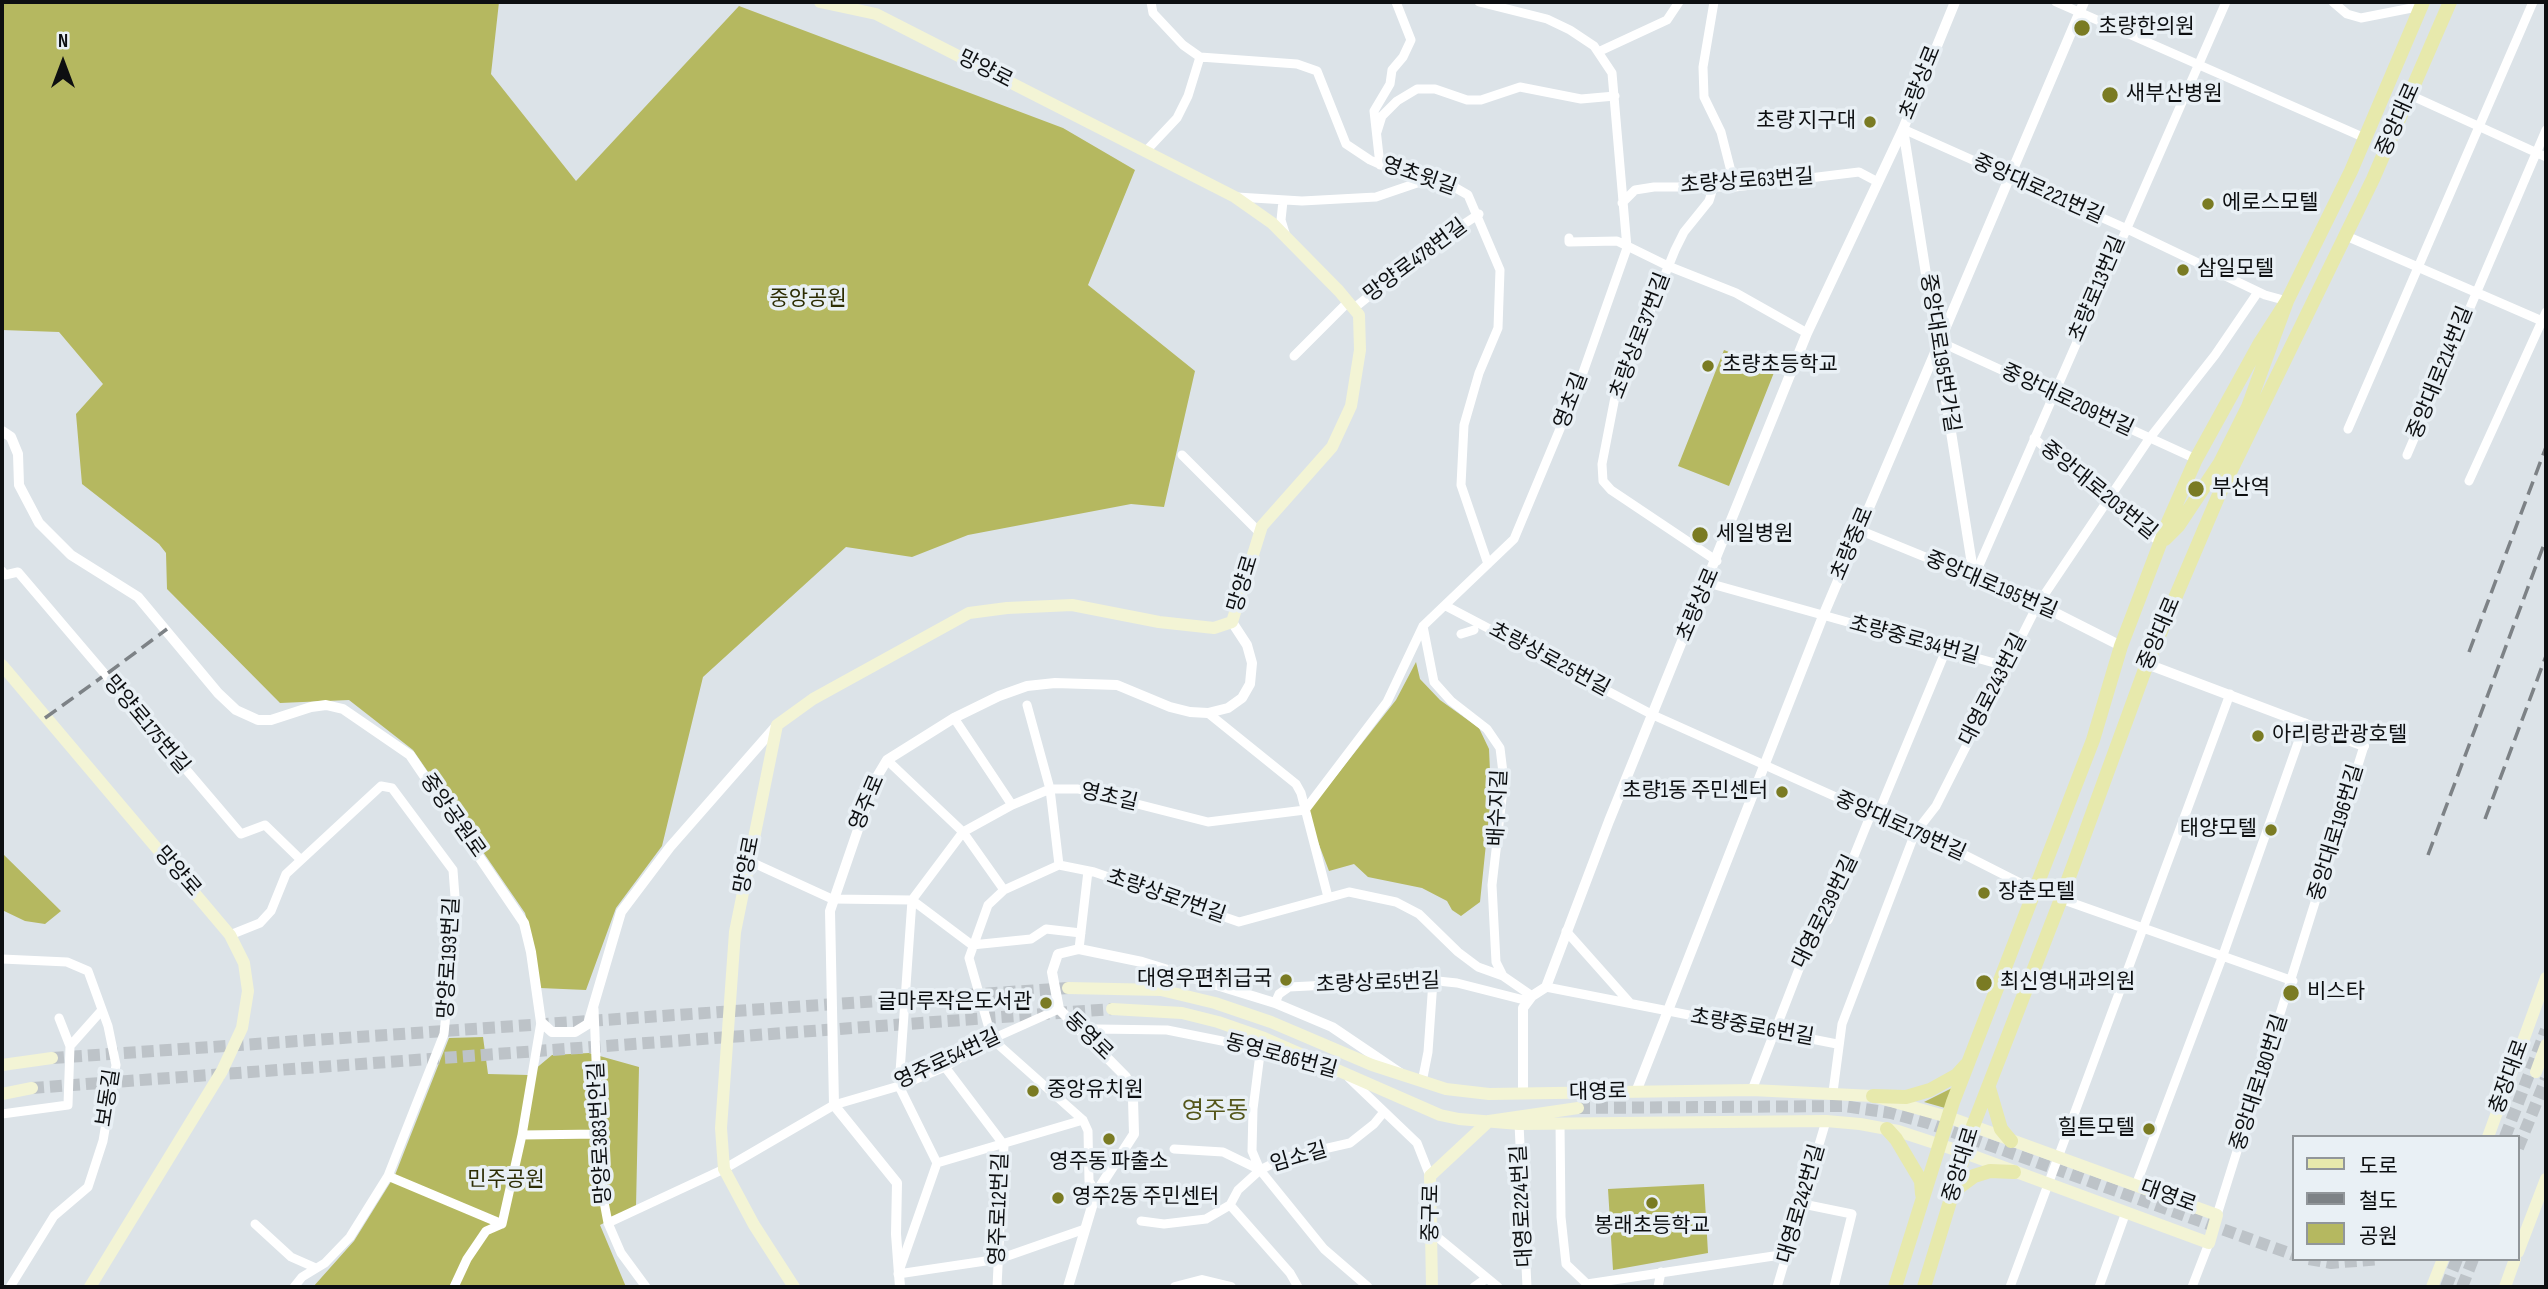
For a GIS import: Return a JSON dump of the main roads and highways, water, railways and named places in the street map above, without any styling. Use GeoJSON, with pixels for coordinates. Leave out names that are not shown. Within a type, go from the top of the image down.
{"type":"FeatureCollection","features":[{"type":"Feature","properties":{"kind":"main road","name":"망양로"},"geometry":{"type":"LineString","coordinates":[[789,1283],[724,1168],[721,1128],[735,932],[778,725],[813,699],[968,613],[1007,608],[1072,606],[1159,622],[1214,628],[1232,622],[1262,526],[1332,447],[1350,406],[1360,350],[1359,315],[1286,238],[1235,197],[876,14],[820,2]]}},
{"type":"Feature","properties":{"kind":"main road","name":"중앙대로"},"geometry":{"type":"LineString","coordinates":[[1924,1287],[1973,1126],[2061,899],[2147,664],[2218,498],[2410,95],[2450,2]]}},
{"type":"Feature","properties":{"kind":"main road","name":"중앙대로"},"geometry":{"type":"LineString","coordinates":[[1895,1287],[1948,1117],[2093,740],[2121,646],[2161,543],[2196,459],[2260,343],[2287,301],[2325,228],[2423,4]]}},
{"type":"Feature","properties":{"kind":"main road","name":"중앙대로"},"geometry":{"type":"LineString","coordinates":[[2161,543],[2178,526],[2220,463],[2253,395],[2287,301]]}},
{"type":"Feature","properties":{"kind":"main road","name":"망양로"},"geometry":{"type":"LineString","coordinates":[[2,665],[230,936],[244,963],[248,991],[242,1028],[222,1071],[90,1287]]}},
{"type":"Feature","properties":{"kind":"main road","name":"충장대로"},"geometry":{"type":"LineString","coordinates":[[2489,1135],[2546,978]]}},
{"type":"Feature","properties":{"kind":"main road","name":"대영로"},"geometry":{"type":"LineString","coordinates":[[1069,988],[1133,987],[1215,1003],[1271,1022],[1405,1077],[1489,1094],[1752,1090],[1873,1096],[1948,1117],[2217,1215],[2209,1242],[1965,1153],[1887,1129],[1826,1121],[1519,1124],[1440,1115],[1264,1038],[1218,1022],[1158,1010],[1112,1009]]}},
{"type":"Feature","properties":{"kind":"main road"},"geometry":{"type":"LineString","coordinates":[[2536,1072],[2546,1045]]}},
{"type":"Feature","properties":{"kind":"main road"},"geometry":{"type":"LineString","coordinates":[[2,1065],[52,1058]]}},
{"type":"Feature","properties":{"kind":"main road"},"geometry":{"type":"LineString","coordinates":[[1873,1096],[1906,1097],[1930,1090],[1957,1075],[1969,1061]]}},
{"type":"Feature","properties":{"kind":"main road"},"geometry":{"type":"LineString","coordinates":[[1989,1085],[2001,1129],[2011,1141]]}},
{"type":"Feature","properties":{"kind":"main road"},"geometry":{"type":"LineString","coordinates":[[2,1094],[32,1088]]}},
{"type":"Feature","properties":{"kind":"main road"},"geometry":{"type":"LineString","coordinates":[[1489,1094],[1577,1108],[1489,1121]]}},
{"type":"Feature","properties":{"kind":"main road","name":"중구로"},"geometry":{"type":"LineString","coordinates":[[1432,1287],[1430,1176],[1489,1121]]}},
{"type":"Feature","properties":{"kind":"main road"},"geometry":{"type":"LineString","coordinates":[[1887,1129],[1921,1181],[1922,1200]]}},
{"type":"Feature","properties":{"kind":"main road"},"geometry":{"type":"LineString","coordinates":[[1954,1191],[1974,1176],[1990,1171],[2014,1172]]}},
{"type":"Feature","properties":{"kind":"main road"},"geometry":{"type":"LineString","coordinates":[[2520,1247],[2546,1179]]}},
{"type":"Feature","properties":{"kind":"main road"},"geometry":{"type":"LineString","coordinates":[[2432,1287],[2441,1261]]}},
{"type":"Feature","properties":{"kind":"main road"},"geometry":{"type":"LineString","coordinates":[[2505,1287],[2514,1261]]}},
{"type":"Feature","properties":{"kind":"tunnel"},"geometry":{"type":"LineString","coordinates":[[52,1058],[1068,988]]}},
{"type":"Feature","properties":{"kind":"tunnel"},"geometry":{"type":"LineString","coordinates":[[32,1088],[1112,1009]]}},
{"type":"Feature","properties":{"kind":"tunnel"},"geometry":{"type":"LineString","coordinates":[[2506,1135],[2546,1030]]}},
{"type":"Feature","properties":{"kind":"tunnel"},"geometry":{"type":"LineString","coordinates":[[2520,1143],[2546,1079]]}},
{"type":"Feature","properties":{"kind":"tunnel"},"geometry":{"type":"LineString","coordinates":[[1578,1108],[1844,1106],[1891,1113],[1928,1123],[2292,1254]]}},
{"type":"Feature","properties":{"kind":"tunnel"},"geometry":{"type":"LineString","coordinates":[[2320,1261],[2356,1261]]}},
{"type":"Feature","properties":{"kind":"tunnel"},"geometry":{"type":"LineString","coordinates":[[2446,1287],[2456,1261]]}},
{"type":"Feature","properties":{"kind":"tunnel"},"geometry":{"type":"LineString","coordinates":[[2462,1287],[2472,1261]]}},
{"type":"Feature","properties":{"kind":"railway"},"geometry":{"type":"LineString","coordinates":[[2469,652],[2546,447]]}},
{"type":"Feature","properties":{"kind":"railway"},"geometry":{"type":"LineString","coordinates":[[2428,855],[2546,539]]}},
{"type":"Feature","properties":{"kind":"railway"},"geometry":{"type":"LineString","coordinates":[[108,673],[167,629]]}},
{"type":"Feature","properties":{"kind":"railway"},"geometry":{"type":"LineString","coordinates":[[2485,819],[2546,656]]}},
{"type":"Feature","properties":{"kind":"railway"},"geometry":{"type":"LineString","coordinates":[[45,718],[102,677]]}},
{"type":"Feature","properties":{"kind":"place","name":"초량한의원"},"geometry":{"type":"Point","coordinates":[2082,28]}},
{"type":"Feature","properties":{"kind":"place","name":"새부산병원"},"geometry":{"type":"Point","coordinates":[2110,95]}},
{"type":"Feature","properties":{"kind":"place","name":"초량 지구대"},"geometry":{"type":"Point","coordinates":[1870,122]}},
{"type":"Feature","properties":{"kind":"place","name":"에로스모텔"},"geometry":{"type":"Point","coordinates":[2208,204]}},
{"type":"Feature","properties":{"kind":"place","name":"삼일모텔"},"geometry":{"type":"Point","coordinates":[2183,270]}},
{"type":"Feature","properties":{"kind":"place","name":"초량초등학교"},"geometry":{"type":"Point","coordinates":[1708,366]}},
{"type":"Feature","properties":{"kind":"place","name":"부산역"},"geometry":{"type":"Point","coordinates":[2196,489]}},
{"type":"Feature","properties":{"kind":"place","name":"세일병원"},"geometry":{"type":"Point","coordinates":[1700,535]}},
{"type":"Feature","properties":{"kind":"place","name":"아리랑관광호텔"},"geometry":{"type":"Point","coordinates":[2258,736]}},
{"type":"Feature","properties":{"kind":"place","name":"초량1동 주민센터"},"geometry":{"type":"Point","coordinates":[1782,792]}},
{"type":"Feature","properties":{"kind":"place","name":"태양모텔"},"geometry":{"type":"Point","coordinates":[2271,830]}},
{"type":"Feature","properties":{"kind":"place","name":"장춘모텔"},"geometry":{"type":"Point","coordinates":[1984,893]}},
{"type":"Feature","properties":{"kind":"place","name":"대영우편취급국"},"geometry":{"type":"Point","coordinates":[1286,980]}},
{"type":"Feature","properties":{"kind":"place","name":"최신영내과의원"},"geometry":{"type":"Point","coordinates":[1984,983]}},
{"type":"Feature","properties":{"kind":"place","name":"비스타"},"geometry":{"type":"Point","coordinates":[2291,993]}},
{"type":"Feature","properties":{"kind":"place","name":"글마루작은도서관"},"geometry":{"type":"Point","coordinates":[1046,1003]}},
{"type":"Feature","properties":{"kind":"place","name":"중앙유치원"},"geometry":{"type":"Point","coordinates":[1033,1091]}},
{"type":"Feature","properties":{"kind":"place","name":"힐튼모텔"},"geometry":{"type":"Point","coordinates":[2149,1129]}},
{"type":"Feature","properties":{"kind":"place","name":"영주동 파출소"},"geometry":{"type":"Point","coordinates":[1109,1139]}},
{"type":"Feature","properties":{"kind":"place","name":"영주2동 주민센터"},"geometry":{"type":"Point","coordinates":[1058,1198]}},
{"type":"Feature","properties":{"kind":"place","name":"봉래초등학교"},"geometry":{"type":"Point","coordinates":[1652,1203]}},
{"type":"Feature","properties":{"kind":"district","name":"영주동"},"geometry":{"type":"Point","coordinates":[1215,1112]}},
{"type":"Feature","properties":{"kind":"park label","name":"중앙공원"},"geometry":{"type":"Point","coordinates":[808,300]}},
{"type":"Feature","properties":{"kind":"park label","name":"민주공원"},"geometry":{"type":"Point","coordinates":[506,1181]}}]}
